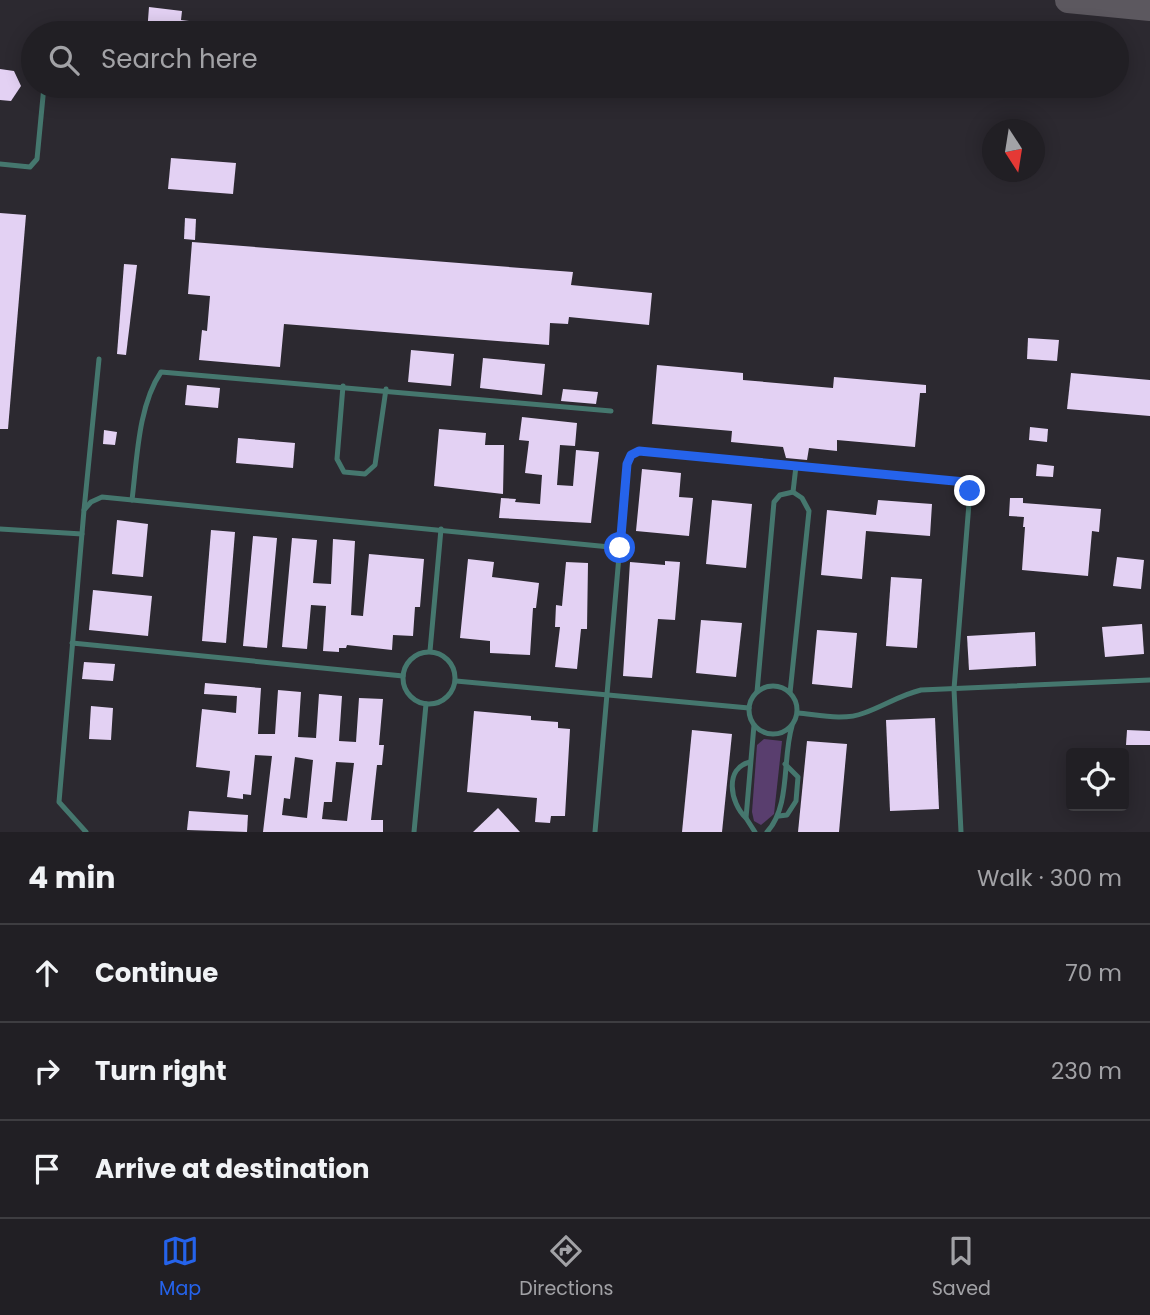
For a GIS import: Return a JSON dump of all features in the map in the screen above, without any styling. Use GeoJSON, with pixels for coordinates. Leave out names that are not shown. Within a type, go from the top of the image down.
{"type":"FeatureCollection","features":[{"type":"Feature","properties":{"kind":"lane"},"geometry":{"type":"LineString","coordinates":[[0,164],[30,167],[37,159],[43,98]]}},
{"type":"Feature","properties":{"kind":"lane"},"geometry":{"type":"LineString","coordinates":[[86,832],[59,802],[99,359]]}},
{"type":"Feature","properties":{"kind":"lane"},"geometry":{"type":"LineString","coordinates":[[132,500],[139,442],[154,383],[161,372],[611,411]]}},
{"type":"Feature","properties":{"kind":"lane"},"geometry":{"type":"LineString","coordinates":[[343,386],[337,458],[344,472],[365,474],[375,465],[386,390]]}},
{"type":"Feature","properties":{"kind":"lane"},"geometry":{"type":"LineString","coordinates":[[594,832],[627,464],[631,455],[639,451],[965,482],[970,491],[954,689],[961,832]]}},
{"type":"Feature","properties":{"kind":"lane"},"geometry":{"type":"LineString","coordinates":[[793,492],[796,466]]}},
{"type":"Feature","properties":{"kind":"lane"},"geometry":{"type":"LineString","coordinates":[[746,818],[754,725],[749,708],[758,692],[774,502],[780,495],[793,492]]}},
{"type":"Feature","properties":{"kind":"lane"},"geometry":{"type":"LineString","coordinates":[[767,832],[779,816],[792,726],[798,713],[790,692],[809,511],[802,499],[793,492]]}},
{"type":"Feature","properties":{"kind":"lane"},"geometry":{"type":"LineString","coordinates":[[84,510],[91,502],[102,497],[620,548]]}},
{"type":"Feature","properties":{"kind":"lane"},"geometry":{"type":"LineString","coordinates":[[0,529],[82,534]]}},
{"type":"Feature","properties":{"kind":"lane"},"geometry":{"type":"LineString","coordinates":[[430,652],[441,529]]}},
{"type":"Feature","properties":{"kind":"lane"},"geometry":{"type":"LineString","coordinates":[[72,643],[403,676]]}},
{"type":"Feature","properties":{"kind":"lane"},"geometry":{"type":"LineString","coordinates":[[430,652],[447,658],[455,672],[456,681],[449,696],[426,704],[407,691],[403,676],[415,656],[430,652]]}},
{"type":"Feature","properties":{"kind":"lane"},"geometry":{"type":"LineString","coordinates":[[798,713],[839,717],[863,714],[900,696],[921,690],[1150,680]]}},
{"type":"Feature","properties":{"kind":"lane"},"geometry":{"type":"LineString","coordinates":[[456,681],[749,708]]}},
{"type":"Feature","properties":{"kind":"lane"},"geometry":{"type":"LineString","coordinates":[[758,692],[778,686],[790,692]]}},
{"type":"Feature","properties":{"kind":"lane"},"geometry":{"type":"LineString","coordinates":[[414,832],[426,704]]}},
{"type":"Feature","properties":{"kind":"lane"},"geometry":{"type":"LineString","coordinates":[[754,725],[773,735],[792,726]]}},
{"type":"Feature","properties":{"kind":"lane"},"geometry":{"type":"LineString","coordinates":[[750,762],[743,763],[735,772],[732,794],[735,807],[755,832]]}},
{"type":"Feature","properties":{"kind":"lane"},"geometry":{"type":"LineString","coordinates":[[779,816],[787,815],[796,801],[798,777],[785,764]]}},
{"type":"Feature","properties":{"kind":"shaded area"},"geometry":{"type":"Polygon","coordinates":[[[764,739],[782,741],[774,814],[761,825],[754,821],[752,812],[757,745],[764,739]]]}},
{"type":"Feature","properties":{"kind":"building"},"geometry":{"type":"Polygon","coordinates":[[[149,7],[182,11],[181,20],[189,21],[148,21],[149,7]]]}},
{"type":"Feature","properties":{"kind":"building"},"geometry":{"type":"Polygon","coordinates":[[[0,69],[14,71],[21,86],[11,101],[0,100],[0,69]]]}},
{"type":"Feature","properties":{"kind":"building"},"geometry":{"type":"Polygon","coordinates":[[[171,158],[236,163],[233,194],[168,189],[171,158]]]}},
{"type":"Feature","properties":{"kind":"building"},"geometry":{"type":"Polygon","coordinates":[[[0,213],[26,215],[8,429],[0,429],[0,213]]]}},
{"type":"Feature","properties":{"kind":"building"},"geometry":{"type":"Polygon","coordinates":[[[185,218],[196,219],[195,240],[184,239],[185,218]]]}},
{"type":"Feature","properties":{"kind":"building"},"geometry":{"type":"Polygon","coordinates":[[[192,242],[573,272],[571,285],[652,293],[649,325],[569,317],[568,324],[550,323],[549,345],[284,324],[280,367],[199,360],[202,330],[207,331],[210,296],[188,294],[192,242]]]}},
{"type":"Feature","properties":{"kind":"building"},"geometry":{"type":"Polygon","coordinates":[[[124,264],[137,265],[126,355],[117,354],[124,264]]]}},
{"type":"Feature","properties":{"kind":"building"},"geometry":{"type":"Polygon","coordinates":[[[1028,338],[1059,340],[1057,361],[1027,359],[1028,338]]]}},
{"type":"Feature","properties":{"kind":"building"},"geometry":{"type":"Polygon","coordinates":[[[411,350],[454,354],[451,386],[408,382],[411,350]]]}},
{"type":"Feature","properties":{"kind":"building"},"geometry":{"type":"Polygon","coordinates":[[[483,358],[545,364],[542,395],[480,388],[483,358]]]}},
{"type":"Feature","properties":{"kind":"building"},"geometry":{"type":"Polygon","coordinates":[[[657,365],[743,373],[743,380],[833,388],[834,377],[926,385],[926,393],[920,393],[915,447],[837,440],[837,451],[809,448],[807,460],[786,458],[783,447],[731,442],[732,431],[652,424],[657,365]]]}},
{"type":"Feature","properties":{"kind":"building"},"geometry":{"type":"Polygon","coordinates":[[[1071,373],[1150,380],[1150,416],[1067,409],[1071,373]]]}},
{"type":"Feature","properties":{"kind":"building"},"geometry":{"type":"Polygon","coordinates":[[[187,385],[220,388],[218,408],[185,405],[187,385]]]}},
{"type":"Feature","properties":{"kind":"building"},"geometry":{"type":"Polygon","coordinates":[[[563,389],[598,392],[596,404],[561,401],[563,389]]]}},
{"type":"Feature","properties":{"kind":"building"},"geometry":{"type":"Polygon","coordinates":[[[522,417],[577,423],[575,446],[560,445],[557,485],[573,486],[576,450],[599,452],[591,523],[499,518],[501,498],[540,504],[542,475],[525,473],[529,441],[519,440],[522,417]]]}},
{"type":"Feature","properties":{"kind":"building"},"geometry":{"type":"Polygon","coordinates":[[[1030,427],[1048,429],[1047,442],[1029,440],[1030,427]]]}},
{"type":"Feature","properties":{"kind":"building"},"geometry":{"type":"Polygon","coordinates":[[[439,429],[486,433],[485,445],[504,445],[503,494],[434,486],[439,429]]]}},
{"type":"Feature","properties":{"kind":"building"},"geometry":{"type":"Polygon","coordinates":[[[104,430],[117,432],[115,445],[103,444],[104,430]]]}},
{"type":"Feature","properties":{"kind":"building"},"geometry":{"type":"Polygon","coordinates":[[[238,438],[295,443],[293,468],[236,463],[238,438]]]}},
{"type":"Feature","properties":{"kind":"building"},"geometry":{"type":"Polygon","coordinates":[[[1037,464],[1054,466],[1053,477],[1036,476],[1037,464]]]}},
{"type":"Feature","properties":{"kind":"building"},"geometry":{"type":"Polygon","coordinates":[[[642,469],[681,473],[679,497],[693,498],[689,536],[636,531],[642,469]]]}},
{"type":"Feature","properties":{"kind":"building"},"geometry":{"type":"Polygon","coordinates":[[[1010,498],[1023,498],[1023,503],[1101,509],[1099,532],[1092,531],[1088,576],[1022,570],[1024,517],[1009,516],[1010,498]]]}},
{"type":"Feature","properties":{"kind":"building"},"geometry":{"type":"Polygon","coordinates":[[[712,500],[752,504],[746,568],[706,564],[712,500]]]}},
{"type":"Feature","properties":{"kind":"building"},"geometry":{"type":"Polygon","coordinates":[[[878,500],[932,504],[930,536],[866,531],[862,579],[821,575],[827,510],[876,515],[878,500]]]}},
{"type":"Feature","properties":{"kind":"building"},"geometry":{"type":"Polygon","coordinates":[[[117,520],[148,524],[143,577],[112,574],[117,520]]]}},
{"type":"Feature","properties":{"kind":"building"},"geometry":{"type":"Polygon","coordinates":[[[211,530],[235,532],[226,643],[202,641],[211,530]]]}},
{"type":"Feature","properties":{"kind":"building"},"geometry":{"type":"Polygon","coordinates":[[[253,536],[277,538],[267,648],[243,646],[253,536]]]}},
{"type":"Feature","properties":{"kind":"building"},"geometry":{"type":"Polygon","coordinates":[[[292,538],[317,540],[313,583],[331,584],[333,539],[355,541],[351,615],[363,616],[369,554],[424,559],[420,607],[415,607],[413,636],[393,635],[392,650],[347,645],[346,648],[339,648],[339,652],[323,651],[326,606],[311,605],[307,649],[282,647],[292,538]]]}},
{"type":"Feature","properties":{"kind":"building"},"geometry":{"type":"Polygon","coordinates":[[[1117,557],[1144,560],[1141,589],[1113,586],[1117,557]]]}},
{"type":"Feature","properties":{"kind":"building"},"geometry":{"type":"Polygon","coordinates":[[[468,559],[494,562],[492,577],[539,583],[536,608],[533,608],[530,655],[490,653],[490,641],[460,638],[468,559]]]}},
{"type":"Feature","properties":{"kind":"building"},"geometry":{"type":"Polygon","coordinates":[[[665,561],[680,562],[675,620],[658,619],[652,678],[623,676],[630,562],[665,565],[665,561]]]}},
{"type":"Feature","properties":{"kind":"building"},"geometry":{"type":"Polygon","coordinates":[[[566,562],[588,563],[587,629],[581,629],[577,669],[555,667],[560,627],[555,627],[556,605],[562,606],[566,562]]]}},
{"type":"Feature","properties":{"kind":"building"},"geometry":{"type":"Polygon","coordinates":[[[891,577],[922,579],[917,648],[886,646],[891,577]]]}},
{"type":"Feature","properties":{"kind":"building"},"geometry":{"type":"Polygon","coordinates":[[[93,590],[152,596],[148,636],[89,630],[93,590]]]}},
{"type":"Feature","properties":{"kind":"building"},"geometry":{"type":"Polygon","coordinates":[[[701,620],[742,623],[736,677],[696,673],[701,620]]]}},
{"type":"Feature","properties":{"kind":"building"},"geometry":{"type":"Polygon","coordinates":[[[1142,624],[1144,654],[1105,657],[1102,627],[1142,624]]]}},
{"type":"Feature","properties":{"kind":"building"},"geometry":{"type":"Polygon","coordinates":[[[817,630],[857,633],[852,688],[812,684],[817,630]]]}},
{"type":"Feature","properties":{"kind":"building"},"geometry":{"type":"Polygon","coordinates":[[[1035,632],[1036,666],[969,670],[967,636],[1035,632]]]}},
{"type":"Feature","properties":{"kind":"building"},"geometry":{"type":"Polygon","coordinates":[[[84,662],[115,664],[113,681],[82,679],[84,662]]]}},
{"type":"Feature","properties":{"kind":"building"},"geometry":{"type":"Polygon","coordinates":[[[205,683],[261,688],[258,734],[275,734],[278,690],[301,692],[298,737],[316,738],[319,694],[342,696],[339,741],[356,742],[359,698],[383,699],[379,745],[384,745],[382,765],[377,765],[371,820],[383,820],[383,832],[263,832],[272,756],[255,755],[251,795],[243,794],[243,799],[227,797],[230,771],[196,767],[202,709],[236,713],[237,696],[204,694],[205,683]],[[295,757],[290,799],[284,798],[282,815],[307,818],[313,760],[295,757]],[[336,762],[332,802],[324,802],[322,819],[347,821],[354,763],[336,762]]]}},
{"type":"Feature","properties":{"kind":"building"},"geometry":{"type":"Polygon","coordinates":[[[91,706],[113,708],[111,740],[89,739],[91,706]]]}},
{"type":"Feature","properties":{"kind":"building"},"geometry":{"type":"Polygon","coordinates":[[[474,711],[531,716],[531,720],[558,722],[558,728],[570,729],[565,816],[551,816],[550,823],[535,822],[537,798],[467,792],[474,711]]]}},
{"type":"Feature","properties":{"kind":"building"},"geometry":{"type":"Polygon","coordinates":[[[935,718],[939,809],[890,811],[886,720],[935,718]]]}},
{"type":"Feature","properties":{"kind":"building"},"geometry":{"type":"Polygon","coordinates":[[[692,730],[732,734],[722,832],[682,832],[692,730]]]}},
{"type":"Feature","properties":{"kind":"building"},"geometry":{"type":"Polygon","coordinates":[[[1127,730],[1150,731],[1150,745],[1126,745],[1127,730]]]}},
{"type":"Feature","properties":{"kind":"building"},"geometry":{"type":"Polygon","coordinates":[[[807,741],[847,744],[839,832],[798,832],[807,741]]]}},
{"type":"Feature","properties":{"kind":"building"},"geometry":{"type":"Polygon","coordinates":[[[498,808],[520,832],[473,832],[498,808]]]}},
{"type":"Feature","properties":{"kind":"building"},"geometry":{"type":"Polygon","coordinates":[[[189,811],[248,815],[247,832],[187,830],[189,811]]]}},
{"type":"Feature","properties":{"kind":"taxiway"},"geometry":{"type":"LineString","coordinates":[[1068,0],[1150,8]]}},
{"type":"Feature","properties":{"kind":"route"},"geometry":{"type":"LineString","coordinates":[[620,548],[627,464],[631,455],[639,451],[965,482],[970,491]]}}]}
